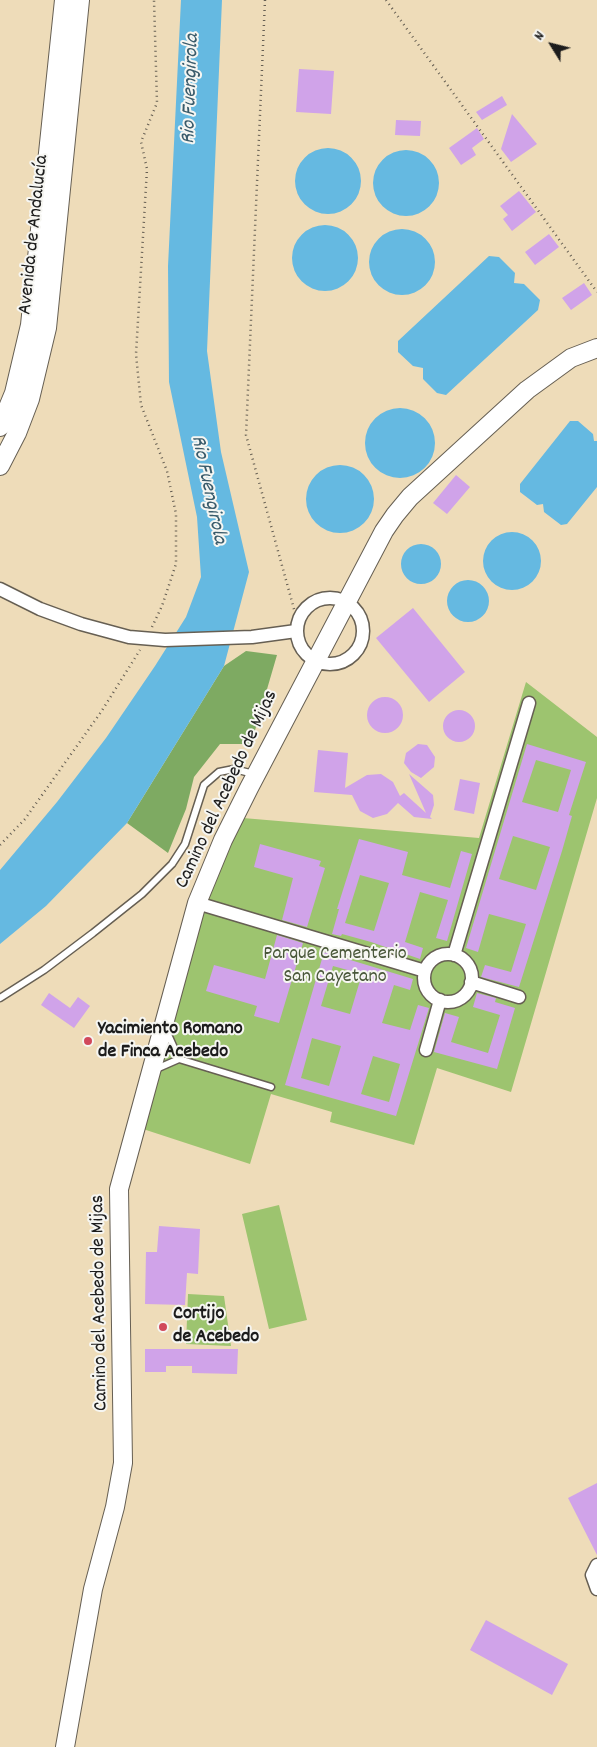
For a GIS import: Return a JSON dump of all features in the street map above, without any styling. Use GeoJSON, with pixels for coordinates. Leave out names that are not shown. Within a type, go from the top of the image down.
{"type":"FeatureCollection","features":[{"type":"Feature","properties":{"kind":"street","name":"Avenida de Andalucía"},"geometry":{"type":"LineString","coordinates":[[0,427],[14,393],[30,325],[64,0]]}},
{"type":"Feature","properties":{"kind":"street","name":"Avenida de Andalucía"},"geometry":{"type":"LineString","coordinates":[[0,466],[17,433],[30,399],[47,328],[80,0]]}},
{"type":"Feature","properties":{"kind":"street","name":"Camino del Acebedo de Mijas"},"geometry":{"type":"LineString","coordinates":[[65,1747],[93,1589],[115,1507],[123,1463],[119,1189],[165,1027],[197,903],[223,840],[315,660],[384,531],[410,497],[550,372],[571,358],[597,348]]}},
{"type":"Feature","properties":{"kind":"street"},"geometry":{"type":"LineString","coordinates":[[0,589],[40,609],[81,624],[129,637],[165,640],[252,637],[297,626]]}},
{"type":"Feature","properties":{"kind":"street"},"geometry":{"type":"LineString","coordinates":[[332,597],[346,602],[359,614],[363,624],[362,639],[357,650],[340,663],[324,664],[306,655],[298,643],[297,626],[306,607],[314,601],[332,597]]}},
{"type":"Feature","properties":{"kind":"street"},"geometry":{"type":"LineString","coordinates":[[454,955],[529,704]]}},
{"type":"Feature","properties":{"kind":"street"},"geometry":{"type":"LineString","coordinates":[[197,903],[425,970]]}},
{"type":"Feature","properties":{"kind":"street"},"geometry":{"type":"LineString","coordinates":[[445,952],[454,955],[463,958],[473,975],[468,993],[451,1004],[432,997],[422,981],[428,961],[445,952]]}},
{"type":"Feature","properties":{"kind":"street"},"geometry":{"type":"LineString","coordinates":[[471,982],[519,997]]}},
{"type":"Feature","properties":{"kind":"street"},"geometry":{"type":"LineString","coordinates":[[426,1050],[440,1000]]}},
{"type":"Feature","properties":{"kind":"street"},"geometry":{"type":"LineString","coordinates":[[597,1565],[592,1576],[597,1589]]}},
{"type":"Feature","properties":{"kind":"lane"},"geometry":{"type":"LineString","coordinates":[[0,998],[44,970],[93,933],[142,894],[172,864],[185,844],[204,785],[219,772],[234,769],[256,775]]}},
{"type":"Feature","properties":{"kind":"lane"},"geometry":{"type":"LineString","coordinates":[[165,1027],[179,1058]]}},
{"type":"Feature","properties":{"kind":"lane"},"geometry":{"type":"LineString","coordinates":[[152,1071],[179,1058],[271,1087]]}},
{"type":"Feature","properties":{"kind":"path"},"geometry":{"type":"LineString","coordinates":[[0,845],[25,819],[101,712],[146,639],[162,606],[176,564],[176,514],[167,471],[141,405],[136,354],[147,169],[141,142],[157,103],[154,0]]}},
{"type":"Feature","properties":{"kind":"path"},"geometry":{"type":"LineString","coordinates":[[265,0],[246,435],[297,626]]}},
{"type":"Feature","properties":{"kind":"path"},"geometry":{"type":"LineString","coordinates":[[386,0],[597,292]]}},
{"type":"Feature","properties":{"kind":"green space"},"geometry":{"type":"Polygon","coordinates":[[[246,651],[277,655],[251,744],[220,744],[194,777],[186,809],[168,853],[127,823],[224,666],[246,651]]]}},
{"type":"Feature","properties":{"kind":"green space","name":"Parque Cementerio San Cayetano"},"geometry":{"type":"Polygon","coordinates":[[[526,682],[597,737],[597,798],[511,1092],[437,1068],[414,1145],[330,1122],[332,1112],[271,1094],[250,1164],[143,1129],[165,1056],[204,903],[243,818],[479,838],[526,682]]]}},
{"type":"Feature","properties":{"kind":"green space"},"geometry":{"type":"Polygon","coordinates":[[[279,1205],[307,1320],[269,1329],[242,1214],[279,1205]]]}},
{"type":"Feature","properties":{"kind":"green space"},"geometry":{"type":"Polygon","coordinates":[[[188,1294],[224,1296],[231,1346],[186,1344],[188,1294]]]}},
{"type":"Feature","properties":{"kind":"water","name":"Rio Fuengirola"},"geometry":{"type":"Polygon","coordinates":[[[181,0],[222,0],[207,351],[221,452],[249,572],[224,666],[127,823],[46,906],[0,944],[0,870],[57,802],[106,738],[186,617],[201,577],[197,517],[169,382],[168,266],[181,0]]]}},
{"type":"Feature","properties":{"kind":"water"},"geometry":{"type":"Polygon","coordinates":[[[322,148],[334,148],[346,153],[356,163],[361,175],[359,194],[346,209],[334,214],[322,214],[310,209],[300,199],[295,187],[295,175],[300,163],[310,153],[322,148]]]}},
{"type":"Feature","properties":{"kind":"water"},"geometry":{"type":"Polygon","coordinates":[[[412,150],[430,159],[437,170],[439,183],[437,196],[430,207],[419,214],[400,216],[382,207],[375,196],[373,177],[382,159],[393,152],[412,150]]]}},
{"type":"Feature","properties":{"kind":"water"},"geometry":{"type":"Polygon","coordinates":[[[331,225],[349,234],[356,245],[358,258],[356,271],[349,282],[338,289],[319,291],[301,282],[294,271],[292,252],[301,234],[312,227],[331,225]]]}},
{"type":"Feature","properties":{"kind":"water"},"geometry":{"type":"Polygon","coordinates":[[[396,229],[408,229],[420,234],[430,244],[435,256],[433,275],[420,290],[408,295],[396,295],[384,290],[374,280],[369,268],[369,256],[374,244],[384,234],[396,229]]]}},
{"type":"Feature","properties":{"kind":"water"},"geometry":{"type":"Polygon","coordinates":[[[489,256],[499,257],[515,273],[514,283],[524,284],[540,300],[538,310],[446,395],[437,393],[423,379],[423,368],[413,366],[398,352],[398,341],[489,256]]]}},
{"type":"Feature","properties":{"kind":"water"},"geometry":{"type":"Polygon","coordinates":[[[393,408],[407,408],[420,414],[429,423],[435,436],[433,456],[425,468],[407,478],[393,478],[380,472],[371,463],[365,450],[365,436],[371,423],[380,414],[393,408]]]}},
{"type":"Feature","properties":{"kind":"water"},"geometry":{"type":"Polygon","coordinates":[[[570,421],[578,421],[593,434],[594,441],[597,441],[597,487],[567,524],[561,525],[544,512],[543,504],[537,505],[520,492],[520,484],[570,421]]]}},
{"type":"Feature","properties":{"kind":"water"},"geometry":{"type":"Polygon","coordinates":[[[340,465],[353,468],[364,475],[371,486],[374,499],[371,512],[364,523],[353,530],[340,533],[327,530],[316,523],[309,512],[306,499],[309,486],[316,475],[327,468],[340,465]]]}},
{"type":"Feature","properties":{"kind":"water"},"geometry":{"type":"Polygon","coordinates":[[[506,532],[518,532],[533,540],[541,555],[541,567],[533,582],[518,590],[506,590],[491,582],[483,567],[483,555],[491,540],[506,532]]]}},
{"type":"Feature","properties":{"kind":"water"},"geometry":{"type":"Polygon","coordinates":[[[425,544],[432,547],[438,553],[441,564],[440,572],[432,581],[425,584],[417,584],[410,581],[402,572],[401,560],[404,553],[413,545],[425,544]]]}},
{"type":"Feature","properties":{"kind":"water"},"geometry":{"type":"Polygon","coordinates":[[[468,580],[483,586],[489,601],[483,616],[468,622],[453,616],[447,601],[453,586],[468,580]]]}},
{"type":"Feature","properties":{"kind":"building"},"geometry":{"type":"Polygon","coordinates":[[[299,69],[334,71],[331,114],[296,112],[299,69]]]}},
{"type":"Feature","properties":{"kind":"building"},"geometry":{"type":"Polygon","coordinates":[[[502,96],[507,105],[482,120],[476,112],[502,96]]]}},
{"type":"Feature","properties":{"kind":"building"},"geometry":{"type":"Polygon","coordinates":[[[512,114],[537,144],[511,162],[501,149],[512,114]]]}},
{"type":"Feature","properties":{"kind":"building"},"geometry":{"type":"Polygon","coordinates":[[[396,120],[421,121],[420,136],[395,135],[396,120]]]}},
{"type":"Feature","properties":{"kind":"building"},"geometry":{"type":"Polygon","coordinates":[[[477,128],[484,139],[472,148],[476,155],[461,165],[449,148],[477,128]]]}},
{"type":"Feature","properties":{"kind":"building"},"geometry":{"type":"Polygon","coordinates":[[[519,191],[536,212],[512,231],[503,219],[508,215],[500,206],[519,191]]]}},
{"type":"Feature","properties":{"kind":"building"},"geometry":{"type":"Polygon","coordinates":[[[549,234],[559,247],[535,265],[525,252],[549,234]]]}},
{"type":"Feature","properties":{"kind":"building"},"geometry":{"type":"Polygon","coordinates":[[[584,283],[592,295],[571,310],[562,298],[584,283]]]}},
{"type":"Feature","properties":{"kind":"building"},"geometry":{"type":"Polygon","coordinates":[[[456,475],[470,487],[447,514],[433,503],[456,475]]]}},
{"type":"Feature","properties":{"kind":"building"},"geometry":{"type":"Polygon","coordinates":[[[413,608],[465,672],[429,702],[376,638],[413,608]]]}},
{"type":"Feature","properties":{"kind":"building"},"geometry":{"type":"Polygon","coordinates":[[[385,697],[392,698],[398,702],[402,708],[402,722],[398,728],[392,732],[385,733],[378,732],[372,728],[368,722],[367,715],[368,708],[372,702],[378,698],[385,697]]]}},
{"type":"Feature","properties":{"kind":"building"},"geometry":{"type":"Polygon","coordinates":[[[459,710],[465,711],[470,715],[474,720],[474,732],[470,737],[465,741],[459,742],[453,741],[448,737],[444,732],[443,726],[444,720],[448,715],[453,711],[459,710]]]}},
{"type":"Feature","properties":{"kind":"building"},"geometry":{"type":"Polygon","coordinates":[[[418,744],[427,745],[435,757],[434,767],[421,778],[411,772],[404,763],[406,753],[418,744]]]}},
{"type":"Feature","properties":{"kind":"building"},"geometry":{"type":"Polygon","coordinates":[[[527,744],[586,762],[569,815],[572,816],[562,851],[519,987],[481,977],[485,965],[511,972],[526,924],[489,914],[478,952],[466,948],[527,744]],[[536,760],[522,802],[558,812],[571,770],[536,760]],[[513,836],[499,879],[536,890],[550,847],[513,836]]]}},
{"type":"Feature","properties":{"kind":"building"},"geometry":{"type":"Polygon","coordinates":[[[318,750],[348,753],[345,788],[367,775],[381,774],[393,782],[400,796],[404,793],[426,813],[409,774],[433,795],[434,805],[430,817],[432,819],[414,817],[398,803],[387,814],[373,818],[360,811],[352,795],[314,792],[318,750]]]}},
{"type":"Feature","properties":{"kind":"building"},"geometry":{"type":"Polygon","coordinates":[[[460,779],[480,783],[474,814],[454,810],[460,779]]]}},
{"type":"Feature","properties":{"kind":"building"},"geometry":{"type":"Polygon","coordinates":[[[359,839],[408,852],[402,875],[450,888],[461,851],[472,854],[447,941],[436,938],[448,900],[420,892],[405,942],[423,948],[420,959],[371,942],[342,934],[341,936],[332,934],[339,909],[337,909],[359,839]],[[360,875],[345,923],[374,931],[389,883],[360,875]]]}},
{"type":"Feature","properties":{"kind":"building"},"geometry":{"type":"Polygon","coordinates":[[[260,844],[321,861],[319,866],[325,868],[307,927],[282,920],[293,878],[254,867],[260,844]]]}},
{"type":"Feature","properties":{"kind":"building"},"geometry":{"type":"Polygon","coordinates":[[[277,935],[303,943],[279,1023],[254,1016],[257,1006],[206,991],[214,965],[265,979],[277,935]]]}},
{"type":"Feature","properties":{"kind":"building"},"geometry":{"type":"Polygon","coordinates":[[[324,952],[413,979],[410,990],[394,985],[382,1023],[410,1030],[418,1005],[429,1008],[396,1116],[285,1085],[324,952]],[[333,966],[321,1006],[350,1014],[362,974],[333,966]],[[312,1038],[301,1078],[329,1086],[341,1046],[312,1038]],[[373,1056],[361,1094],[389,1102],[400,1064],[373,1056]]]}},
{"type":"Feature","properties":{"kind":"building"},"geometry":{"type":"Polygon","coordinates":[[[49,993],[70,1008],[78,997],[90,1006],[74,1028],[41,1005],[49,993]]]}},
{"type":"Feature","properties":{"kind":"building"},"geometry":{"type":"Polygon","coordinates":[[[477,993],[496,998],[495,1002],[515,1008],[497,1069],[434,1052],[445,1013],[459,1017],[451,1042],[488,1053],[500,1015],[473,1007],[477,993]]]}},
{"type":"Feature","properties":{"kind":"building"},"geometry":{"type":"Polygon","coordinates":[[[159,1226],[200,1229],[198,1274],[187,1273],[185,1305],[145,1304],[146,1252],[157,1252],[159,1226]]]}},
{"type":"Feature","properties":{"kind":"building"},"geometry":{"type":"Polygon","coordinates":[[[145,1349],[238,1349],[237,1374],[192,1373],[192,1366],[166,1366],[166,1372],[145,1372],[145,1349]]]}},
{"type":"Feature","properties":{"kind":"building"},"geometry":{"type":"Polygon","coordinates":[[[597,1483],[597,1555],[568,1498],[597,1483]]]}},
{"type":"Feature","properties":{"kind":"building"},"geometry":{"type":"Polygon","coordinates":[[[486,1620],[568,1664],[552,1695],[470,1650],[486,1620]]]}},
{"type":"Feature","properties":{"kind":"place","name":"Yacimiento Romano de Finca Acebedo"},"geometry":{"type":"Point","coordinates":[88,1041]}},
{"type":"Feature","properties":{"kind":"place","name":"Cortijo de Acebedo"},"geometry":{"type":"Point","coordinates":[163,1327]}}]}
